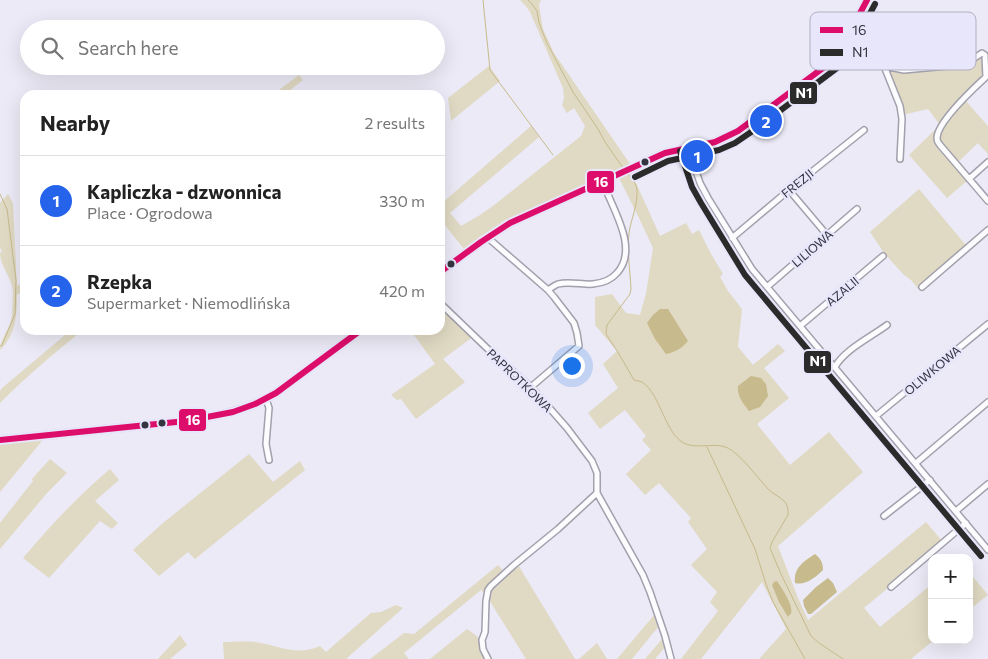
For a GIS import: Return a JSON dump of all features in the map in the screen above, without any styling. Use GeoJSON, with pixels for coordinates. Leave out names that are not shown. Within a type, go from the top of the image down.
{"type":"FeatureCollection","features":[{"type":"Feature","properties":{"kind":"main road"},"geometry":{"type":"LineString","coordinates":[[861,12],[867,0]]}},
{"type":"Feature","properties":{"kind":"main road"},"geometry":{"type":"LineString","coordinates":[[445,268],[510,223],[665,153],[715,142],[738,131],[822,70]]}},
{"type":"Feature","properties":{"kind":"main road"},"geometry":{"type":"LineString","coordinates":[[0,440],[186,421],[242,409],[266,399],[283,388],[354,335]]}},
{"type":"Feature","properties":{"kind":"street"},"geometry":{"type":"LineString","coordinates":[[976,57],[982,53],[985,54],[987,76],[951,112],[939,130],[937,141],[988,201]]}},
{"type":"Feature","properties":{"kind":"street"},"geometry":{"type":"LineString","coordinates":[[886,70],[900,106],[902,119],[900,159]]}},
{"type":"Feature","properties":{"kind":"street","name":"FREZJI"},"geometry":{"type":"LineString","coordinates":[[732,238],[864,130]]}},
{"type":"Feature","properties":{"kind":"street"},"geometry":{"type":"LineString","coordinates":[[688,148],[700,183],[752,269],[988,550]]}},
{"type":"Feature","properties":{"kind":"street"},"geometry":{"type":"LineString","coordinates":[[969,179],[988,162]]}},
{"type":"Feature","properties":{"kind":"street"},"geometry":{"type":"LineString","coordinates":[[548,290],[558,284],[596,284],[606,282],[619,271],[624,263],[626,246],[624,234],[616,210],[603,182]]}},
{"type":"Feature","properties":{"kind":"street"},"geometry":{"type":"LineString","coordinates":[[789,190],[827,235]]}},
{"type":"Feature","properties":{"kind":"street","name":"LILIOWA"},"geometry":{"type":"LineString","coordinates":[[767,287],[857,209]]}},
{"type":"Feature","properties":{"kind":"street"},"geometry":{"type":"LineString","coordinates":[[922,287],[988,230]]}},
{"type":"Feature","properties":{"kind":"street"},"geometry":{"type":"LineString","coordinates":[[487,238],[548,290],[574,323],[577,333],[579,346],[531,387]]}},
{"type":"Feature","properties":{"kind":"street","name":"AZALII"},"geometry":{"type":"LineString","coordinates":[[800,326],[883,256]]}},
{"type":"Feature","properties":{"kind":"street","name":"PAPROTKOWA"},"geometry":{"type":"LineString","coordinates":[[445,308],[531,387],[568,428],[592,461],[597,473],[597,493],[643,575],[665,636],[671,659]]}},
{"type":"Feature","properties":{"kind":"street","name":"OLIWKOWA"},"geometry":{"type":"LineString","coordinates":[[876,416],[988,324]]}},
{"type":"Feature","properties":{"kind":"street"},"geometry":{"type":"LineString","coordinates":[[835,367],[845,354],[887,325]]}},
{"type":"Feature","properties":{"kind":"street"},"geometry":{"type":"LineString","coordinates":[[266,399],[269,408],[266,444],[269,460]]}},
{"type":"Feature","properties":{"kind":"street"},"geometry":{"type":"LineString","coordinates":[[916,463],[988,402]]}},
{"type":"Feature","properties":{"kind":"street"},"geometry":{"type":"LineString","coordinates":[[884,516],[930,480]]}},
{"type":"Feature","properties":{"kind":"street"},"geometry":{"type":"LineString","coordinates":[[956,511],[988,484]]}},
{"type":"Feature","properties":{"kind":"street"},"geometry":{"type":"LineString","coordinates":[[488,659],[483,649],[482,640],[488,590],[597,493]]}},
{"type":"Feature","properties":{"kind":"street"},"geometry":{"type":"LineString","coordinates":[[891,587],[966,523]]}},
{"type":"Feature","properties":{"kind":"shaded area"},"geometry":{"type":"Polygon","coordinates":[[[520,0],[541,0],[539,5],[543,29],[554,53],[630,164],[549,206],[485,235],[464,249],[445,225],[445,200],[531,126],[539,137],[450,213],[461,226],[493,206],[581,136],[585,126],[574,108],[567,113],[562,105],[564,98],[563,88],[530,12],[520,0]]]}},
{"type":"Feature","properties":{"kind":"shaded area"},"geometry":{"type":"Polygon","coordinates":[[[982,53],[986,77],[964,99],[988,126],[988,154],[978,143],[956,164],[969,179],[947,198],[909,155],[940,125],[928,109],[902,115],[885,70],[976,70],[976,56],[982,53]]]}},
{"type":"Feature","properties":{"kind":"shaded area"},"geometry":{"type":"Polygon","coordinates":[[[489,66],[500,81],[451,121],[448,98],[489,66]]]}},
{"type":"Feature","properties":{"kind":"shaded area"},"geometry":{"type":"Polygon","coordinates":[[[299,75],[303,80],[290,90],[279,90],[299,75]]]}},
{"type":"Feature","properties":{"kind":"shaded area"},"geometry":{"type":"Polygon","coordinates":[[[631,172],[660,236],[686,223],[692,234],[699,230],[723,274],[720,277],[742,309],[738,347],[753,365],[778,344],[785,351],[764,368],[789,398],[757,424],[790,465],[829,432],[863,472],[778,546],[808,620],[926,522],[943,542],[864,608],[880,627],[928,587],[929,644],[911,659],[759,659],[786,629],[762,582],[701,659],[681,659],[718,611],[710,602],[717,592],[691,565],[707,549],[688,522],[691,518],[659,483],[645,495],[626,474],[651,450],[642,440],[646,436],[625,410],[600,429],[588,413],[618,388],[603,364],[617,351],[595,325],[595,297],[612,294],[626,313],[640,315],[646,294],[653,248],[619,178],[631,172]]]}},
{"type":"Feature","properties":{"kind":"shaded area"},"geometry":{"type":"Polygon","coordinates":[[[919,189],[969,249],[920,291],[884,253],[870,232],[919,189]]]}},
{"type":"Feature","properties":{"kind":"shaded area"},"geometry":{"type":"Polygon","coordinates":[[[8,194],[13,203],[17,286],[20,284],[20,293],[17,295],[15,324],[9,338],[0,350],[1,343],[11,321],[13,293],[0,253],[2,251],[0,248],[0,203],[8,194]]]}},
{"type":"Feature","properties":{"kind":"shaded area"},"geometry":{"type":"Polygon","coordinates":[[[660,309],[668,309],[688,341],[679,349],[666,354],[655,339],[647,323],[660,309]]]}},
{"type":"Feature","properties":{"kind":"shaded area"},"geometry":{"type":"Polygon","coordinates":[[[445,313],[474,336],[443,359],[465,382],[416,419],[401,399],[397,400],[391,395],[435,364],[414,335],[445,335],[445,313]]]}},
{"type":"Feature","properties":{"kind":"shaded area"},"geometry":{"type":"Polygon","coordinates":[[[65,335],[77,335],[40,365],[0,403],[0,391],[65,335]]]}},
{"type":"Feature","properties":{"kind":"shaded area"},"geometry":{"type":"Polygon","coordinates":[[[751,376],[761,378],[766,384],[768,396],[760,407],[749,411],[739,397],[738,386],[751,376]]]}},
{"type":"Feature","properties":{"kind":"shaded area"},"geometry":{"type":"Polygon","coordinates":[[[46,436],[0,492],[0,440],[46,436]]]}},
{"type":"Feature","properties":{"kind":"shaded area"},"geometry":{"type":"Polygon","coordinates":[[[249,454],[273,482],[300,461],[305,470],[195,559],[188,552],[159,576],[133,550],[163,523],[249,454]]]}},
{"type":"Feature","properties":{"kind":"shaded area"},"geometry":{"type":"Polygon","coordinates":[[[50,459],[67,473],[47,493],[0,549],[0,523],[33,481],[32,479],[50,459]]]}},
{"type":"Feature","properties":{"kind":"shaded area"},"geometry":{"type":"Polygon","coordinates":[[[110,469],[119,480],[95,501],[118,523],[112,529],[100,521],[49,578],[23,558],[43,534],[110,469]]]}},
{"type":"Feature","properties":{"kind":"shaded area"},"geometry":{"type":"Polygon","coordinates":[[[815,554],[821,560],[823,570],[806,582],[795,583],[798,569],[803,562],[815,554]]]}},
{"type":"Feature","properties":{"kind":"shaded area"},"geometry":{"type":"Polygon","coordinates":[[[517,563],[575,659],[526,659],[481,590],[404,653],[409,659],[370,659],[404,633],[414,634],[498,565],[505,573],[517,563]]]}},
{"type":"Feature","properties":{"kind":"shaded area"},"geometry":{"type":"Polygon","coordinates":[[[973,577],[988,595],[973,607],[973,577]]]}},
{"type":"Feature","properties":{"kind":"shaded area"},"geometry":{"type":"Polygon","coordinates":[[[828,578],[833,583],[837,592],[811,614],[808,614],[803,600],[828,578]]]}},
{"type":"Feature","properties":{"kind":"shaded area"},"geometry":{"type":"Polygon","coordinates":[[[777,581],[791,606],[791,613],[788,617],[772,585],[777,581]]]}},
{"type":"Feature","properties":{"kind":"shaded area"},"geometry":{"type":"Polygon","coordinates":[[[396,605],[403,608],[346,659],[224,659],[223,642],[255,642],[295,650],[312,649],[320,646],[326,652],[371,613],[381,612],[396,605]]]}},
{"type":"Feature","properties":{"kind":"shaded area"},"geometry":{"type":"Polygon","coordinates":[[[655,614],[659,626],[632,659],[617,659],[655,614]]]}},
{"type":"Feature","properties":{"kind":"shaded area"},"geometry":{"type":"Polygon","coordinates":[[[467,629],[482,640],[488,659],[430,659],[467,629]]]}},
{"type":"Feature","properties":{"kind":"shaded area"},"geometry":{"type":"Polygon","coordinates":[[[180,635],[187,645],[170,659],[158,659],[180,635]]]}},
{"type":"Feature","properties":{"kind":"shaded area"},"geometry":{"type":"Polygon","coordinates":[[[663,638],[665,647],[655,659],[645,659],[663,638]]]}},
{"type":"Feature","properties":{"kind":"shaded area"},"geometry":{"type":"Polygon","coordinates":[[[597,643],[607,659],[579,659],[597,643]]]}},
{"type":"Feature","properties":{"kind":"waterway"},"geometry":{"type":"LineString","coordinates":[[483,0],[490,70],[553,155]]}},
{"type":"Feature","properties":{"kind":"waterway"},"geometry":{"type":"LineString","coordinates":[[528,0],[537,11],[539,23],[547,43],[573,92],[623,168]]}},
{"type":"Feature","properties":{"kind":"waterway"},"geometry":{"type":"LineString","coordinates":[[627,173],[637,188],[628,240],[631,289],[630,294],[607,325],[606,334],[634,380],[642,382],[654,396],[673,433],[679,440],[696,446],[723,446],[728,448],[744,461],[768,489],[785,503],[788,515],[770,548],[811,636],[843,659]]}},
{"type":"Feature","properties":{"kind":"waterway"},"geometry":{"type":"LineString","coordinates":[[0,194],[7,209],[16,280],[15,314],[0,346]]}},
{"type":"Feature","properties":{"kind":"waterway"},"geometry":{"type":"LineString","coordinates":[[707,447],[755,549],[773,602],[805,659]]}},
{"type":"Feature","properties":{"kind":"transit line","name":"16"},"geometry":{"type":"LineString","coordinates":[[861,12],[867,0]]}},
{"type":"Feature","properties":{"kind":"transit line","name":"N1"},"geometry":{"type":"LineString","coordinates":[[871,12],[875,4]]}},
{"type":"Feature","properties":{"kind":"transit line","name":"16"},"geometry":{"type":"LineString","coordinates":[[445,268],[510,223],[665,153],[715,142],[738,131],[820,70]]}},
{"type":"Feature","properties":{"kind":"transit line","name":"N1"},"geometry":{"type":"LineString","coordinates":[[635,177],[668,161],[719,150],[735,143],[834,70]]}},
{"type":"Feature","properties":{"kind":"transit line","name":"N1"},"geometry":{"type":"LineString","coordinates":[[680,151],[692,187],[745,275],[981,556]]}},
{"type":"Feature","properties":{"kind":"transit line","name":"16"},"geometry":{"type":"LineString","coordinates":[[0,440],[186,421],[233,412],[255,404],[276,393],[354,335]]}},
{"type":"Feature","properties":{"kind":"place","name":"Rzepka"},"geometry":{"type":"Point","coordinates":[766,121]}},
{"type":"Feature","properties":{"kind":"place","name":"Kapliczka - dzwonnica"},"geometry":{"type":"Point","coordinates":[697,156]}}]}
